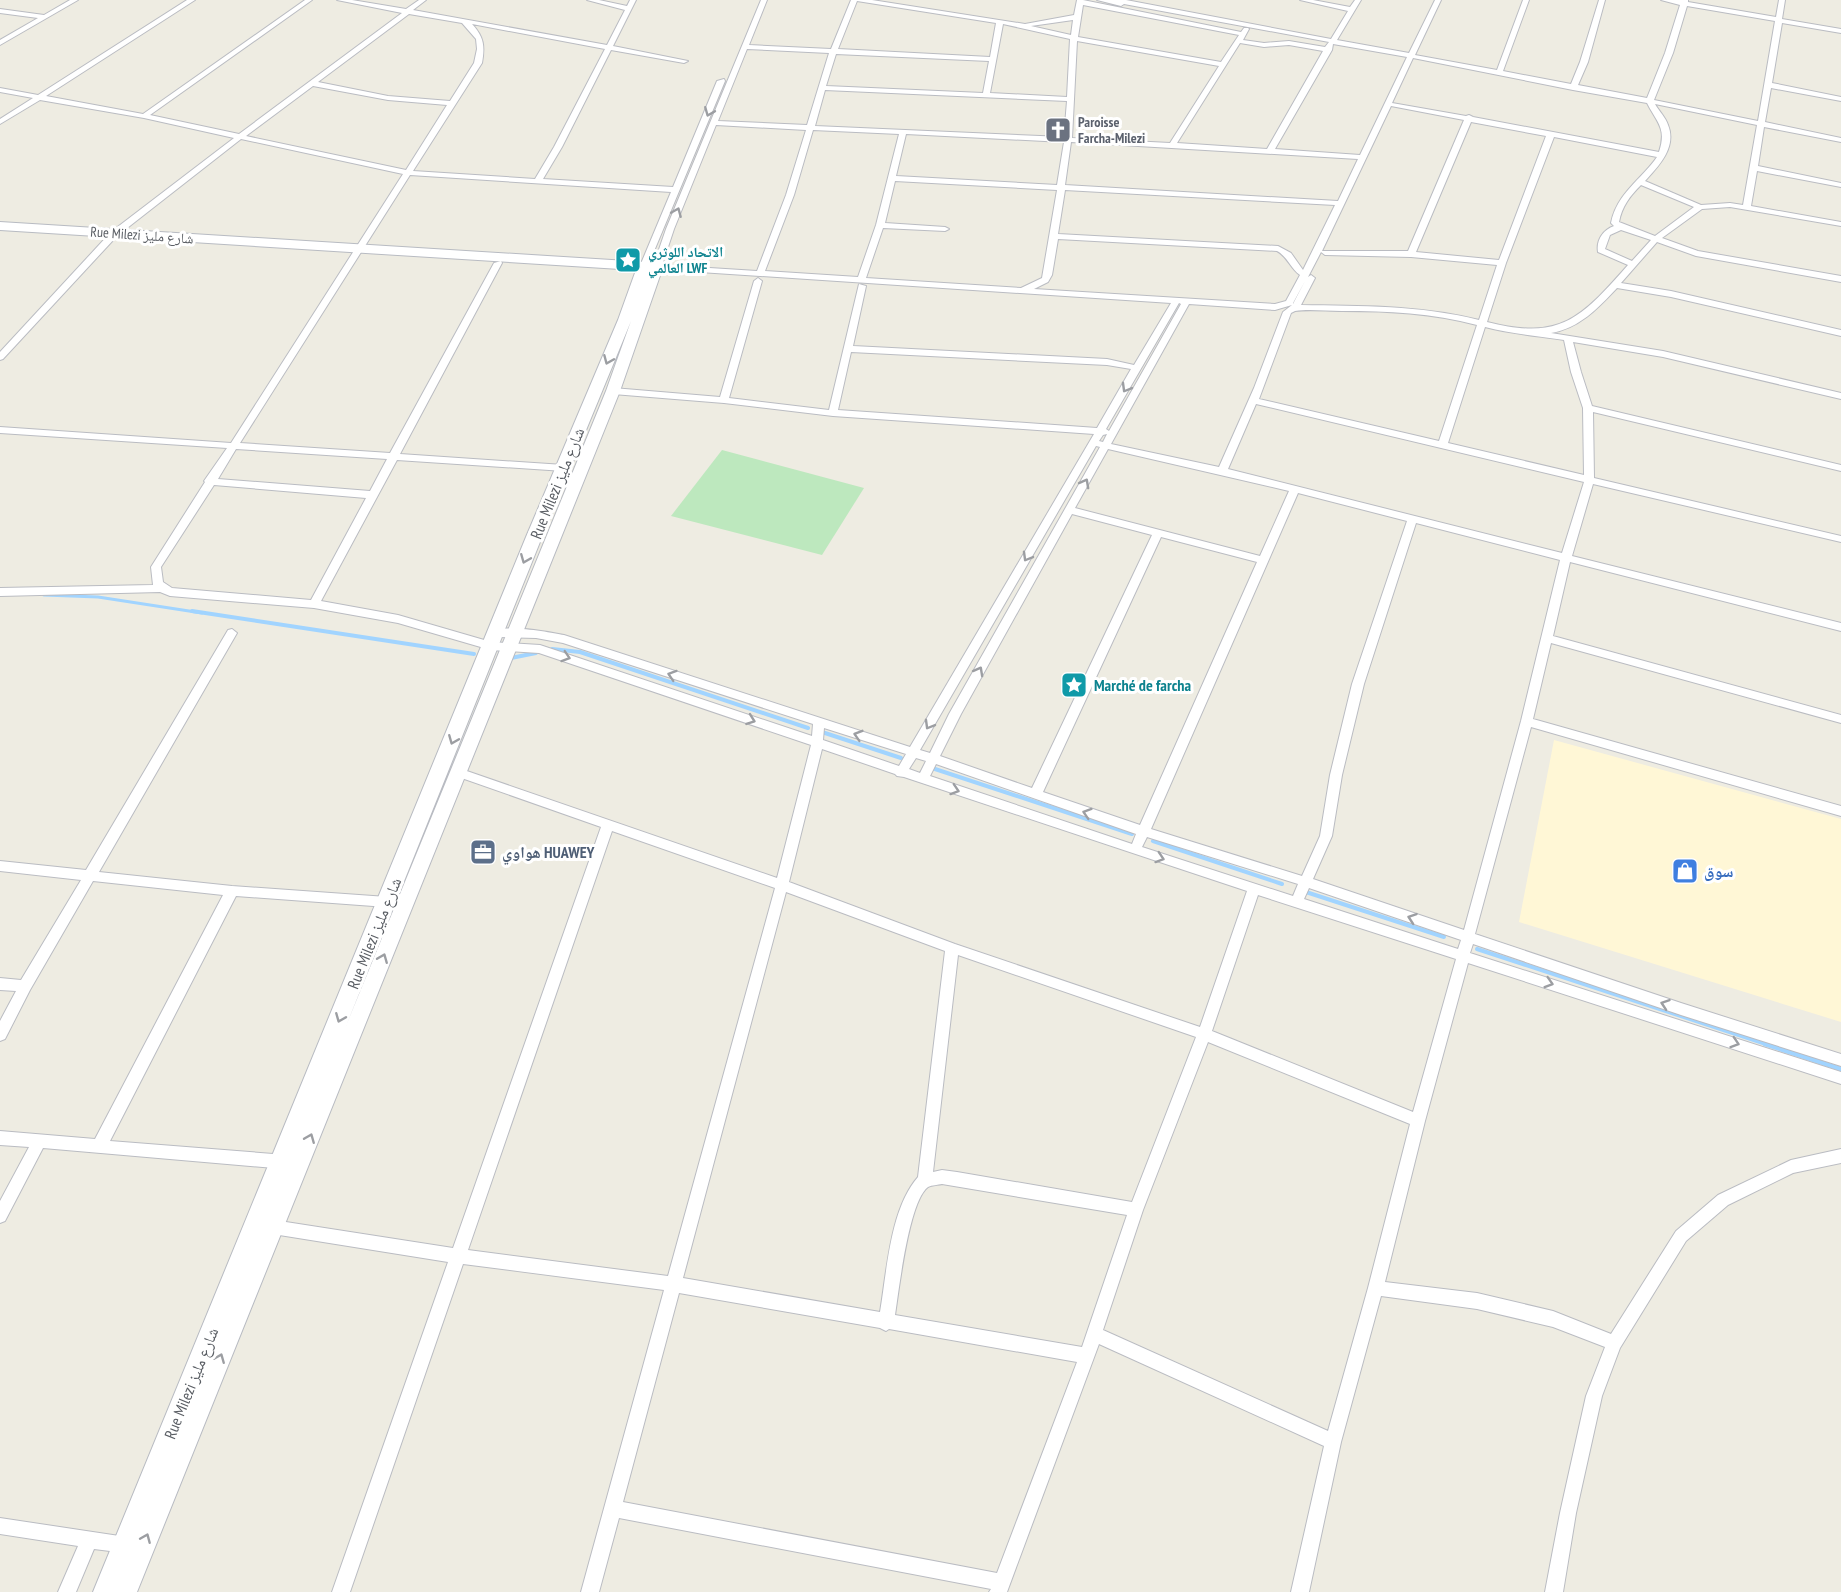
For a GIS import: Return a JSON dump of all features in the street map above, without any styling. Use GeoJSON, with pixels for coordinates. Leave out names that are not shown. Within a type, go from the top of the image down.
{"type":"FeatureCollection","features":[{"type":"Feature","properties":{"kind":"street"},"geometry":{"type":"LineString","coordinates":[[0,43],[75,0]]}},
{"type":"Feature","properties":{"kind":"street"},"geometry":{"type":"LineString","coordinates":[[0,122],[192,0]]}},
{"type":"Feature","properties":{"kind":"street"},"geometry":{"type":"LineString","coordinates":[[144,116],[309,0]]}},
{"type":"Feature","properties":{"kind":"street"},"geometry":{"type":"LineString","coordinates":[[340,0],[684,61]]}},
{"type":"Feature","properties":{"kind":"street"},"geometry":{"type":"LineString","coordinates":[[0,357],[111,237],[310,83],[423,0]]}},
{"type":"Feature","properties":{"kind":"street"},"geometry":{"type":"LineString","coordinates":[[590,0],[627,8]]}},
{"type":"Feature","properties":{"kind":"street"},"geometry":{"type":"LineString","coordinates":[[538,181],[633,0]]}},
{"type":"Feature","properties":{"kind":"street"},"geometry":{"type":"LineString","coordinates":[[649,270],[676,190],[756,0]]}},
{"type":"Feature","properties":{"kind":"street"},"geometry":{"type":"LineString","coordinates":[[649,270],[670,229],[764,0]]}},
{"type":"Feature","properties":{"kind":"street"},"geometry":{"type":"LineString","coordinates":[[724,400],[759,278],[790,195],[822,88],[834,52],[857,0],[1020,25],[1074,38],[1223,65]]}},
{"type":"Feature","properties":{"kind":"street"},"geometry":{"type":"LineString","coordinates":[[1100,0],[1242,34],[1264,45],[1289,43],[1330,46]]}},
{"type":"Feature","properties":{"kind":"street"},"geometry":{"type":"LineString","coordinates":[[1115,0],[1174,8],[1330,46]]}},
{"type":"Feature","properties":{"kind":"street"},"geometry":{"type":"LineString","coordinates":[[1303,0],[1353,10]]}},
{"type":"Feature","properties":{"kind":"street"},"geometry":{"type":"LineString","coordinates":[[1270,151],[1358,0]]}},
{"type":"Feature","properties":{"kind":"street"},"geometry":{"type":"LineString","coordinates":[[649,270],[759,278],[1022,291],[1179,304],[1282,306],[1288,303],[1319,248],[1361,157],[1415,59],[1438,0]]}},
{"type":"Feature","properties":{"kind":"street"},"geometry":{"type":"LineString","coordinates":[[1222,471],[1291,310],[1325,252],[1443,0]]}},
{"type":"Feature","properties":{"kind":"street"},"geometry":{"type":"LineString","coordinates":[[1499,74],[1526,0]]}},
{"type":"Feature","properties":{"kind":"street"},"geometry":{"type":"LineString","coordinates":[[1573,88],[1584,62],[1602,0]]}},
{"type":"Feature","properties":{"kind":"street"},"geometry":{"type":"LineString","coordinates":[[1664,0],[1841,31]]}},
{"type":"Feature","properties":{"kind":"street"},"geometry":{"type":"LineString","coordinates":[[1747,208],[1782,0]]}},
{"type":"Feature","properties":{"kind":"street"},"geometry":{"type":"LineString","coordinates":[[1022,291],[1045,280],[1048,275],[1068,140],[1074,38],[1080,1],[1242,34],[1415,59],[1650,101],[1841,140]]}},
{"type":"Feature","properties":{"kind":"street"},"geometry":{"type":"LineString","coordinates":[[1650,101],[1669,53],[1684,2]]}},
{"type":"Feature","properties":{"kind":"street"},"geometry":{"type":"LineString","coordinates":[[0,11],[45,17]]}},
{"type":"Feature","properties":{"kind":"street"},"geometry":{"type":"LineString","coordinates":[[1020,25],[1078,17]]}},
{"type":"Feature","properties":{"kind":"street"},"geometry":{"type":"LineString","coordinates":[[161,588],[155,580],[156,567],[451,103],[474,72],[481,41],[476,32],[464,21]]}},
{"type":"Feature","properties":{"kind":"street"},"geometry":{"type":"LineString","coordinates":[[986,96],[1000,23]]}},
{"type":"Feature","properties":{"kind":"street"},"geometry":{"type":"LineString","coordinates":[[1172,145],[1242,34]]}},
{"type":"Feature","properties":{"kind":"street"},"geometry":{"type":"LineString","coordinates":[[744,47],[993,59]]}},
{"type":"Feature","properties":{"kind":"street"},"geometry":{"type":"LineString","coordinates":[[310,83],[388,98],[451,103]]}},
{"type":"Feature","properties":{"kind":"street"},"geometry":{"type":"LineString","coordinates":[[1768,86],[1841,99]]}},
{"type":"Feature","properties":{"kind":"street"},"geometry":{"type":"LineString","coordinates":[[822,88],[1071,99]]}},
{"type":"Feature","properties":{"kind":"street"},"geometry":{"type":"LineString","coordinates":[[0,90],[144,116],[408,173],[676,190]]}},
{"type":"Feature","properties":{"kind":"street"},"geometry":{"type":"LineString","coordinates":[[1650,101],[1665,127],[1665,142],[1656,165],[1639,181],[1617,210],[1614,221],[1621,227],[1695,253],[1841,279]]}},
{"type":"Feature","properties":{"kind":"street"},"geometry":{"type":"LineString","coordinates":[[1394,105],[1468,117],[1661,155]]}},
{"type":"Feature","properties":{"kind":"street"},"geometry":{"type":"LineString","coordinates":[[1411,254],[1468,117]]}},
{"type":"Feature","properties":{"kind":"street"},"geometry":{"type":"LineString","coordinates":[[714,123],[811,126],[1361,157]]}},
{"type":"Feature","properties":{"kind":"street"},"geometry":{"type":"LineString","coordinates":[[833,413],[862,283],[880,225],[903,132]]}},
{"type":"Feature","properties":{"kind":"street"},"geometry":{"type":"LineString","coordinates":[[1442,446],[1481,323],[1551,134]]}},
{"type":"Feature","properties":{"kind":"street"},"geometry":{"type":"LineString","coordinates":[[1754,168],[1841,185]]}},
{"type":"Feature","properties":{"kind":"street"},"geometry":{"type":"LineString","coordinates":[[892,178],[1339,203]]}},
{"type":"Feature","properties":{"kind":"street"},"geometry":{"type":"LineString","coordinates":[[1639,181],[1700,207],[1730,205],[1841,224]]}},
{"type":"Feature","properties":{"kind":"street"},"geometry":{"type":"LineString","coordinates":[[1534,333],[1574,322],[1595,306],[1656,239],[1700,207]]}},
{"type":"Feature","properties":{"kind":"street"},"geometry":{"type":"LineString","coordinates":[[880,225],[945,229]]}},
{"type":"Feature","properties":{"kind":"street","name":"Rue Milezi شارع مليز"},"geometry":{"type":"LineString","coordinates":[[0,226],[111,237]]}},
{"type":"Feature","properties":{"kind":"street"},"geometry":{"type":"LineString","coordinates":[[1621,227],[1612,228],[1606,232],[1601,250],[1633,264]]}},
{"type":"Feature","properties":{"kind":"street","name":"Rue Milezi شارع مليز"},"geometry":{"type":"LineString","coordinates":[[0,235],[111,237],[649,270]]}},
{"type":"Feature","properties":{"kind":"street"},"geometry":{"type":"LineString","coordinates":[[1054,236],[1278,249],[1293,257],[1298,271],[1304,274]]}},
{"type":"Feature","properties":{"kind":"street","name":"Rue Milezi شارع مليز"},"geometry":{"type":"LineString","coordinates":[[358,251],[498,263],[649,270]]}},
{"type":"Feature","properties":{"kind":"street"},"geometry":{"type":"LineString","coordinates":[[1325,252],[1411,254],[1502,263]]}},
{"type":"Feature","properties":{"kind":"street"},"geometry":{"type":"LineString","coordinates":[[314,604],[498,263]]}},
{"type":"Feature","properties":{"kind":"street","name":"Rue Milezi شارع مليز"},"geometry":{"type":"LineString","coordinates":[[106,1592],[273,1227],[290,1163],[387,902],[563,511],[613,391],[649,270]]}},
{"type":"Feature","properties":{"kind":"street","name":"Rue Milezi شارع مليز"},"geometry":{"type":"LineString","coordinates":[[124,1592],[186,1418],[290,1163],[457,772],[564,468],[625,320],[649,270]]}},
{"type":"Feature","properties":{"kind":"street"},"geometry":{"type":"LineString","coordinates":[[862,283],[1291,310],[1422,312],[1693,361],[1841,396]]}},
{"type":"Feature","properties":{"kind":"street"},"geometry":{"type":"LineString","coordinates":[[1615,285],[1671,294],[1841,333]]}},
{"type":"Feature","properties":{"kind":"street"},"geometry":{"type":"LineString","coordinates":[[901,772],[1101,430],[1179,304]]}},
{"type":"Feature","properties":{"kind":"street"},"geometry":{"type":"LineString","coordinates":[[923,779],[955,714],[1106,446],[1179,304]]}},
{"type":"Feature","properties":{"kind":"street"},"geometry":{"type":"LineString","coordinates":[[1300,1592],[1333,1442],[1527,721],[1566,557],[1589,480],[1588,408],[1568,338]]}},
{"type":"Feature","properties":{"kind":"street"},"geometry":{"type":"LineString","coordinates":[[849,349],[1107,362],[1138,368]]}},
{"type":"Feature","properties":{"kind":"street"},"geometry":{"type":"LineString","coordinates":[[613,391],[724,400],[833,413],[1101,430],[1112,434]]}},
{"type":"Feature","properties":{"kind":"street"},"geometry":{"type":"LineString","coordinates":[[1254,400],[1841,539]]}},
{"type":"Feature","properties":{"kind":"street"},"geometry":{"type":"LineString","coordinates":[[1588,408],[1841,468]]}},
{"type":"Feature","properties":{"kind":"street"},"geometry":{"type":"LineString","coordinates":[[0,430],[564,468]]}},
{"type":"Feature","properties":{"kind":"street"},"geometry":{"type":"LineString","coordinates":[[1094,443],[1222,471],[1841,627]]}},
{"type":"Feature","properties":{"kind":"street"},"geometry":{"type":"LineString","coordinates":[[209,481],[373,495]]}},
{"type":"Feature","properties":{"kind":"street"},"geometry":{"type":"LineString","coordinates":[[1135,850],[1294,491]]}},
{"type":"Feature","properties":{"kind":"street"},"geometry":{"type":"LineString","coordinates":[[1070,510],[1264,560]]}},
{"type":"Feature","properties":{"kind":"street"},"geometry":{"type":"LineString","coordinates":[[1296,902],[1326,836],[1336,775],[1358,684],[1412,520]]}},
{"type":"Feature","properties":{"kind":"street"},"geometry":{"type":"LineString","coordinates":[[1035,795],[1158,533]]}},
{"type":"Feature","properties":{"kind":"street"},"geometry":{"type":"LineString","coordinates":[[0,592],[161,588],[170,592],[314,604],[540,649],[1135,850],[1841,1078]]}},
{"type":"Feature","properties":{"kind":"street"},"geometry":{"type":"LineString","coordinates":[[0,1035],[25,986],[232,633]]}},
{"type":"Feature","properties":{"kind":"street"},"geometry":{"type":"LineString","coordinates":[[503,640],[536,634],[564,639],[913,752],[1143,831],[1306,882],[1681,1009],[1841,1060]]}},
{"type":"Feature","properties":{"kind":"street"},"geometry":{"type":"LineString","coordinates":[[1546,638],[1841,719]]}},
{"type":"Feature","properties":{"kind":"street"},"geometry":{"type":"LineString","coordinates":[[1527,721],[1841,811]]}},
{"type":"Feature","properties":{"kind":"street"},"geometry":{"type":"LineString","coordinates":[[590,1592],[782,885],[817,744],[819,723]]}},
{"type":"Feature","properties":{"kind":"street"},"geometry":{"type":"LineString","coordinates":[[457,772],[782,885],[952,948],[1204,1034],[1418,1121]]}},
{"type":"Feature","properties":{"kind":"street"},"geometry":{"type":"LineString","coordinates":[[341,1592],[608,826]]}},
{"type":"Feature","properties":{"kind":"street"},"geometry":{"type":"LineString","coordinates":[[0,866],[232,891],[387,902]]}},
{"type":"Feature","properties":{"kind":"street"},"geometry":{"type":"LineString","coordinates":[[612,1508],[1000,1587],[1087,1356],[1136,1210],[1204,1034],[1254,888]]}},
{"type":"Feature","properties":{"kind":"street"},"geometry":{"type":"LineString","coordinates":[[99,1147],[232,891]]}},
{"type":"Feature","properties":{"kind":"street"},"geometry":{"type":"LineString","coordinates":[[886,1323],[899,1245],[913,1194],[925,1180],[952,948]]}},
{"type":"Feature","properties":{"kind":"street"},"geometry":{"type":"LineString","coordinates":[[0,984],[25,986]]}},
{"type":"Feature","properties":{"kind":"street"},"geometry":{"type":"LineString","coordinates":[[0,1138],[290,1163]]}},
{"type":"Feature","properties":{"kind":"street"},"geometry":{"type":"LineString","coordinates":[[0,1216],[39,1142]]}},
{"type":"Feature","properties":{"kind":"street"},"geometry":{"type":"LineString","coordinates":[[1554,1592],[1568,1513],[1594,1396],[1614,1343],[1681,1236],[1723,1200],[1791,1167],[1841,1156]]}},
{"type":"Feature","properties":{"kind":"street"},"geometry":{"type":"LineString","coordinates":[[925,1180],[942,1177],[957,1179],[1136,1210]]}},
{"type":"Feature","properties":{"kind":"street"},"geometry":{"type":"LineString","coordinates":[[273,1227],[457,1256],[673,1284],[886,1323],[1087,1356]]}},
{"type":"Feature","properties":{"kind":"street"},"geometry":{"type":"LineString","coordinates":[[1376,1288],[1477,1301],[1553,1319],[1614,1343]]}},
{"type":"Feature","properties":{"kind":"street"},"geometry":{"type":"LineString","coordinates":[[1094,1334],[1333,1442]]}},
{"type":"Feature","properties":{"kind":"street"},"geometry":{"type":"LineString","coordinates":[[0,1526],[126,1545]]}},
{"type":"Feature","properties":{"kind":"street"},"geometry":{"type":"LineString","coordinates":[[67,1592],[89,1539]]}},
{"type":"Feature","properties":{"kind":"shaded area","name":"سوق"},"geometry":{"type":"Polygon","coordinates":[[[1554,740],[1841,819],[1841,1022],[1519,922],[1554,740]]]}},
{"type":"Feature","properties":{"kind":"green space"},"geometry":{"type":"Polygon","coordinates":[[[722,450],[864,488],[822,555],[671,516],[722,450]]]}},
{"type":"Feature","properties":{"kind":"waterway"},"geometry":{"type":"LineString","coordinates":[[44,595],[98,597],[202,613]]}},
{"type":"Feature","properties":{"kind":"waterway"},"geometry":{"type":"LineString","coordinates":[[192,611],[474,654]]}},
{"type":"Feature","properties":{"kind":"waterway"},"geometry":{"type":"LineString","coordinates":[[552,649],[580,652],[808,728]]}},
{"type":"Feature","properties":{"kind":"waterway"},"geometry":{"type":"LineString","coordinates":[[511,658],[536,653]]}},
{"type":"Feature","properties":{"kind":"waterway"},"geometry":{"type":"LineString","coordinates":[[825,733],[901,758]]}},
{"type":"Feature","properties":{"kind":"waterway"},"geometry":{"type":"LineString","coordinates":[[935,769],[1132,834]]}},
{"type":"Feature","properties":{"kind":"waterway"},"geometry":{"type":"LineString","coordinates":[[1153,841],[1282,884]]}},
{"type":"Feature","properties":{"kind":"waterway"},"geometry":{"type":"LineString","coordinates":[[1306,892],[1444,937]]}},
{"type":"Feature","properties":{"kind":"waterway"},"geometry":{"type":"LineString","coordinates":[[1477,949],[1769,1045]]}},
{"type":"Feature","properties":{"kind":"waterway"},"geometry":{"type":"LineString","coordinates":[[1765,1044],[1841,1069]]}},
{"type":"Feature","properties":{"kind":"place","name":"Paroisse Farcha-Milezi"},"geometry":{"type":"Point","coordinates":[1058,130]}},
{"type":"Feature","properties":{"kind":"place","name":"الاتحاد اللوثري العالمي LWF"},"geometry":{"type":"Point","coordinates":[628,260]}},
{"type":"Feature","properties":{"kind":"place","name":"Marché de farcha"},"geometry":{"type":"Point","coordinates":[1074,685]}},
{"type":"Feature","properties":{"kind":"place","name":"هواوي HUAWEY"},"geometry":{"type":"Point","coordinates":[483,852]}},
{"type":"Feature","properties":{"kind":"place","name":"سوق"},"geometry":{"type":"Point","coordinates":[1685,871]}}]}
